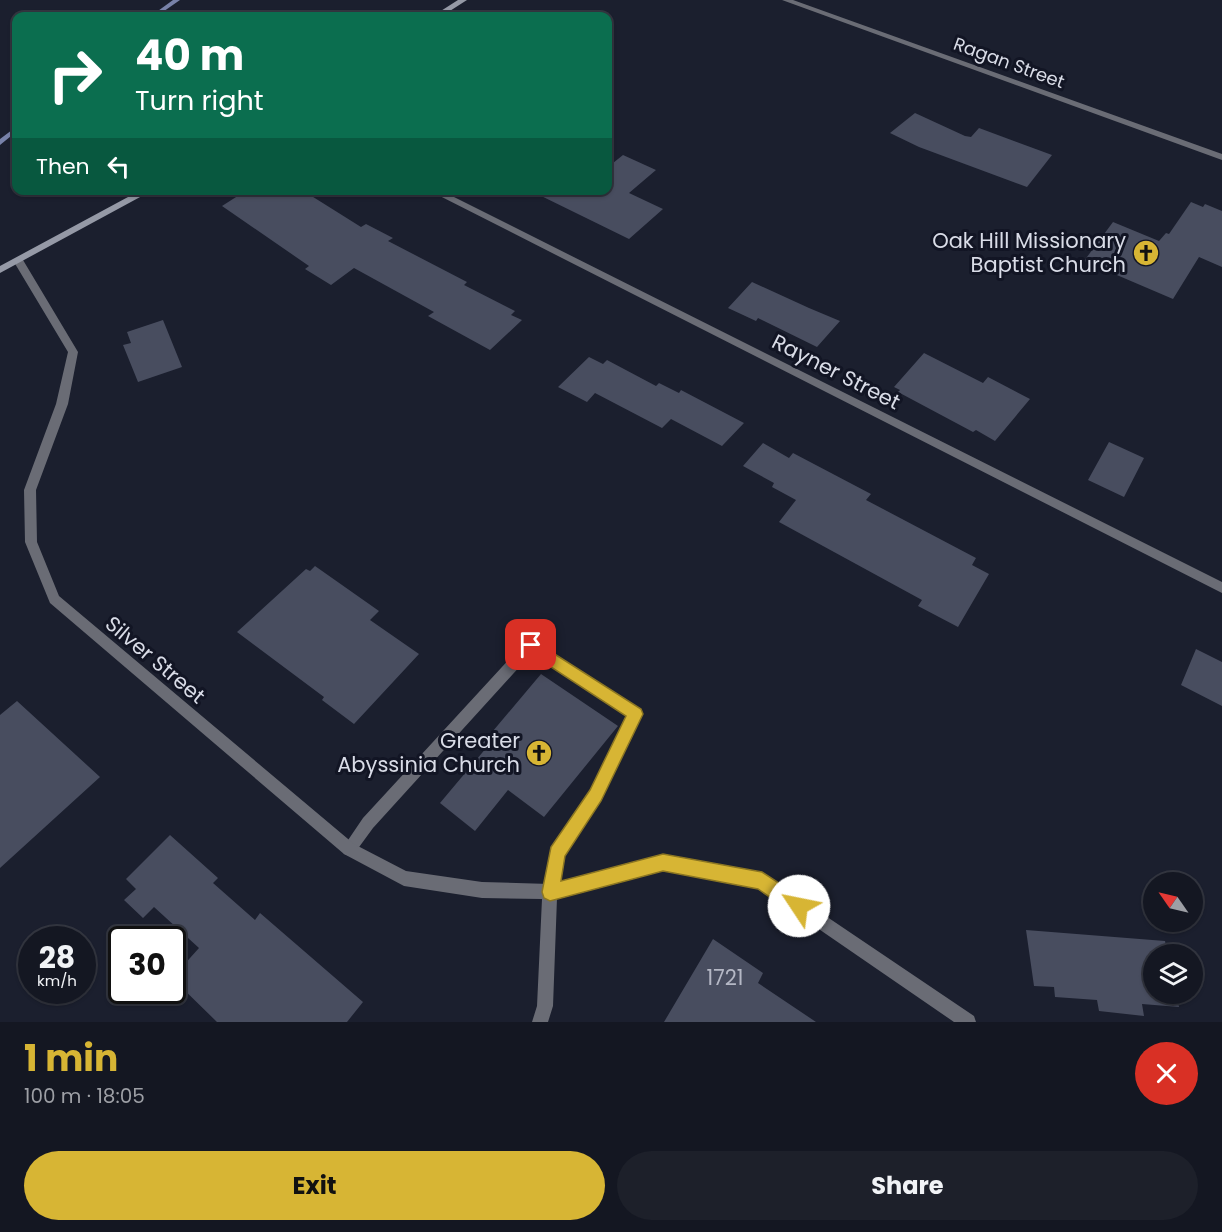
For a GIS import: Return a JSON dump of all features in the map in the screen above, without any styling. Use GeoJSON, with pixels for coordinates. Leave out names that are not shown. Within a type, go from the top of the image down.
{"type":"FeatureCollection","features":[{"type":"Feature","properties":{"kind":"main road"},"geometry":{"type":"LineString","coordinates":[[444,12],[463,0]]}},
{"type":"Feature","properties":{"kind":"main road"},"geometry":{"type":"LineString","coordinates":[[0,270],[19,262],[140,195]]}},
{"type":"Feature","properties":{"kind":"street","name":"Ragan Street"},"geometry":{"type":"LineString","coordinates":[[786,0],[1222,157]]}},
{"type":"Feature","properties":{"kind":"street","name":"Rayner Street"},"geometry":{"type":"LineString","coordinates":[[442,195],[1222,588]]}},
{"type":"Feature","properties":{"kind":"street","name":"Silver Street"},"geometry":{"type":"LineString","coordinates":[[19,262],[72,352],[62,404],[30,490],[31,542],[54,599],[349,849],[404,878],[482,890],[550,892],[663,863],[762,881],[968,1022]]}},
{"type":"Feature","properties":{"kind":"street"},"geometry":{"type":"LineString","coordinates":[[349,849],[368,823],[531,645],[636,714],[596,795],[557,853],[550,892],[545,1006],[540,1022]]}},
{"type":"Feature","properties":{"kind":"building"},"geometry":{"type":"Polygon","coordinates":[[[915,113],[965,136],[971,137],[979,128],[1052,155],[1027,187],[919,147],[890,133],[915,113]]]}},
{"type":"Feature","properties":{"kind":"building"},"geometry":{"type":"Polygon","coordinates":[[[623,155],[656,170],[629,193],[663,209],[629,239],[539,195],[612,195],[612,164],[623,155]]]}},
{"type":"Feature","properties":{"kind":"building"},"geometry":{"type":"Polygon","coordinates":[[[239,195],[310,195],[361,227],[366,224],[393,238],[388,241],[467,282],[464,285],[515,311],[511,315],[522,320],[490,350],[428,316],[434,312],[354,268],[331,285],[305,269],[309,266],[222,206],[239,195]]]}},
{"type":"Feature","properties":{"kind":"building","name":"Oak Hill Missionary Baptist Church"},"geometry":{"type":"Polygon","coordinates":[[[1191,202],[1203,207],[1205,204],[1222,211],[1222,267],[1199,257],[1173,299],[1084,261],[1113,222],[1159,241],[1166,233],[1169,234],[1191,202]]]}},
{"type":"Feature","properties":{"kind":"building"},"geometry":{"type":"Polygon","coordinates":[[[752,282],[840,321],[817,347],[758,318],[756,321],[728,308],[752,282]]]}},
{"type":"Feature","properties":{"kind":"building"},"geometry":{"type":"Polygon","coordinates":[[[163,320],[182,367],[138,382],[123,345],[131,343],[127,332],[163,320]]]}},
{"type":"Feature","properties":{"kind":"building"},"geometry":{"type":"Polygon","coordinates":[[[924,353],[983,383],[988,377],[1030,399],[995,441],[976,430],[973,432],[898,392],[900,390],[894,387],[924,353]]]}},
{"type":"Feature","properties":{"kind":"building"},"geometry":{"type":"Polygon","coordinates":[[[589,357],[603,364],[607,360],[656,386],[659,383],[679,393],[681,390],[744,423],[722,446],[671,419],[662,428],[595,393],[587,402],[558,387],[589,357]]]}},
{"type":"Feature","properties":{"kind":"building"},"geometry":{"type":"Polygon","coordinates":[[[1109,442],[1144,458],[1124,497],[1088,480],[1109,442]]]}},
{"type":"Feature","properties":{"kind":"building"},"geometry":{"type":"Polygon","coordinates":[[[763,443],[789,458],[793,453],[871,494],[866,500],[976,558],[972,565],[989,574],[958,627],[918,606],[922,600],[779,522],[796,500],[772,487],[774,483],[743,466],[763,443]]]}},
{"type":"Feature","properties":{"kind":"building"},"geometry":{"type":"Polygon","coordinates":[[[315,566],[379,611],[370,620],[419,654],[354,724],[322,700],[324,697],[237,632],[306,569],[310,571],[315,566]]]}},
{"type":"Feature","properties":{"kind":"building"},"geometry":{"type":"Polygon","coordinates":[[[1196,649],[1222,662],[1222,706],[1181,685],[1196,649]]]}},
{"type":"Feature","properties":{"kind":"building","name":"Greater Abyssinia Church"},"geometry":{"type":"Polygon","coordinates":[[[541,674],[618,726],[544,817],[508,790],[475,831],[440,803],[487,747],[482,744],[541,674]]]}},
{"type":"Feature","properties":{"kind":"building"},"geometry":{"type":"Polygon","coordinates":[[[17,701],[100,777],[0,868],[0,715],[17,701]]]}},
{"type":"Feature","properties":{"kind":"building"},"geometry":{"type":"Polygon","coordinates":[[[170,835],[218,878],[213,883],[255,920],[260,913],[363,1002],[347,1022],[217,1022],[186,992],[186,962],[199,948],[186,936],[186,926],[175,926],[154,907],[143,918],[124,900],[136,889],[126,879],[170,835]]]}},
{"type":"Feature","properties":{"kind":"building"},"geometry":{"type":"Polygon","coordinates":[[[1026,930],[1165,941],[1166,944],[1143,944],[1143,1004],[1178,1004],[1179,1007],[1142,1004],[1144,1016],[1099,1011],[1097,1000],[1055,997],[1054,987],[1034,986],[1026,930]]]}},
{"type":"Feature","properties":{"kind":"building"},"geometry":{"type":"Polygon","coordinates":[[[713,939],[763,973],[758,983],[816,1022],[664,1022],[713,939]]]}},
{"type":"Feature","properties":{"kind":"waterway"},"geometry":{"type":"LineString","coordinates":[[160,12],[177,0]]}},
{"type":"Feature","properties":{"kind":"waterway"},"geometry":{"type":"LineString","coordinates":[[0,143],[12,132]]}},
{"type":"Feature","properties":{"kind":"place","name":"Oak Hill Missionary Baptist Church"},"geometry":{"type":"Point","coordinates":[1146,253]}},
{"type":"Feature","properties":{"kind":"place","name":"Greater Abyssinia Church"},"geometry":{"type":"Point","coordinates":[539,753]}},
{"type":"Feature","properties":{"kind":"route"},"geometry":{"type":"LineString","coordinates":[[531,645],[636,714],[596,795],[557,853],[550,892],[663,863],[762,881],[799,906]]}}]}
